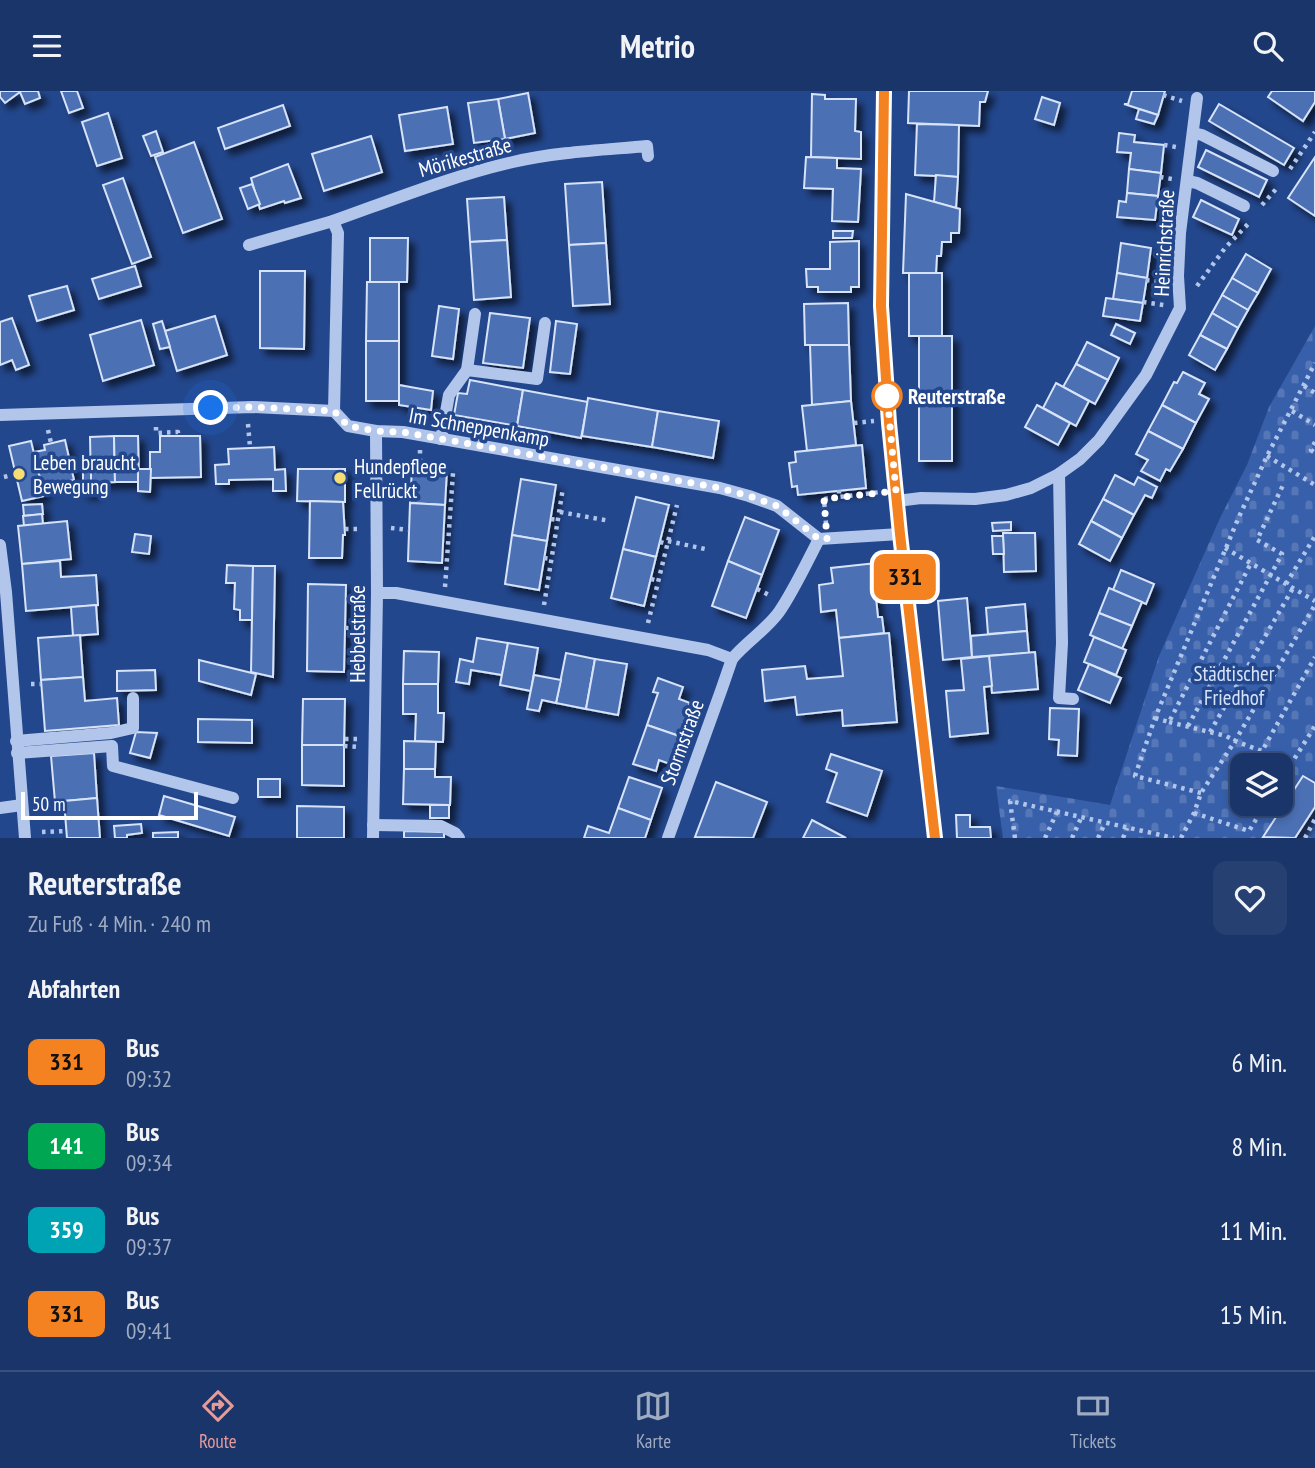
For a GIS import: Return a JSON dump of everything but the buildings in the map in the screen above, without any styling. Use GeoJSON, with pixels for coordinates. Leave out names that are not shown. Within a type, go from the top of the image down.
{"type":"FeatureCollection","features":[{"type":"Feature","properties":{"kind":"street"},"geometry":{"type":"LineString","coordinates":[[883,91],[881,306],[889,423],[935,838]]}},
{"type":"Feature","properties":{"kind":"street","name":"Heinrichstraße"},"geometry":{"type":"LineString","coordinates":[[897,496],[975,499],[1006,495],[1031,488],[1059,474],[1080,459],[1099,440],[1146,375],[1180,308],[1180,233],[1197,98]]}},
{"type":"Feature","properties":{"kind":"street"},"geometry":{"type":"LineString","coordinates":[[1193,133],[1273,171]]}},
{"type":"Feature","properties":{"kind":"street","name":"Mörikestraße"},"geometry":{"type":"LineString","coordinates":[[249,245],[333,221],[440,183],[514,161],[647,146],[648,156]]}},
{"type":"Feature","properties":{"kind":"street"},"geometry":{"type":"LineString","coordinates":[[1187,181],[1197,183],[1244,206]]}},
{"type":"Feature","properties":{"kind":"street"},"geometry":{"type":"LineString","coordinates":[[333,221],[338,233],[334,411]]}},
{"type":"Feature","properties":{"kind":"street"},"geometry":{"type":"LineString","coordinates":[[441,439],[449,395],[467,370],[475,314]]}},
{"type":"Feature","properties":{"kind":"street"},"geometry":{"type":"LineString","coordinates":[[467,370],[537,379],[545,323]]}},
{"type":"Feature","properties":{"kind":"street","name":"Im Schneppenkamp"},"geometry":{"type":"LineString","coordinates":[[0,415],[253,407],[334,411],[348,426],[402,432],[720,488],[777,506],[823,539]]}},
{"type":"Feature","properties":{"kind":"street","name":"Hebbelstraße"},"geometry":{"type":"LineString","coordinates":[[373,831],[377,593],[376,431]]}},
{"type":"Feature","properties":{"kind":"street"},"geometry":{"type":"LineString","coordinates":[[1059,474],[1062,643],[1059,698],[1073,699]]}},
{"type":"Feature","properties":{"kind":"street"},"geometry":{"type":"LineString","coordinates":[[377,593],[396,593],[645,638],[708,650],[732,659],[780,611],[823,539],[900,534]]}},
{"type":"Feature","properties":{"kind":"street"},"geometry":{"type":"LineString","coordinates":[[0,545],[25,838]]}},
{"type":"Feature","properties":{"kind":"street","name":"Stormstraße"},"geometry":{"type":"LineString","coordinates":[[668,838],[732,659]]}},
{"type":"Feature","properties":{"kind":"street"},"geometry":{"type":"LineString","coordinates":[[17,747],[133,728],[133,698]]}},
{"type":"Feature","properties":{"kind":"street"},"geometry":{"type":"LineString","coordinates":[[17,747],[112,745],[113,766],[233,798]]}},
{"type":"Feature","properties":{"kind":"street"},"geometry":{"type":"LineString","coordinates":[[0,808],[22,805]]}},
{"type":"Feature","properties":{"kind":"street"},"geometry":{"type":"LineString","coordinates":[[373,831],[441,825],[459,838]]}},
{"type":"Feature","properties":{"kind":"path"},"geometry":{"type":"LineString","coordinates":[[1287,173],[1312,141],[1315,132]]}},
{"type":"Feature","properties":{"kind":"path"},"geometry":{"type":"LineString","coordinates":[[1258,210],[1280,184]]}},
{"type":"Feature","properties":{"kind":"path"},"geometry":{"type":"LineString","coordinates":[[1180,308],[1225,248],[1251,221]]}},
{"type":"Feature","properties":{"kind":"path"},"geometry":{"type":"LineString","coordinates":[[1201,793],[1135,776],[1155,718],[1225,548],[1267,456],[1315,363]]}},
{"type":"Feature","properties":{"kind":"path"},"geometry":{"type":"LineString","coordinates":[[1304,386],[1315,393]]}},
{"type":"Feature","properties":{"kind":"path"},"geometry":{"type":"LineString","coordinates":[[1292,411],[1315,425]]}},
{"type":"Feature","properties":{"kind":"path"},"geometry":{"type":"LineString","coordinates":[[156,422],[156,433],[178,432],[178,436]]}},
{"type":"Feature","properties":{"kind":"path"},"geometry":{"type":"LineString","coordinates":[[248,424],[250,447]]}},
{"type":"Feature","properties":{"kind":"path"},"geometry":{"type":"LineString","coordinates":[[47,426],[51,443]]}},
{"type":"Feature","properties":{"kind":"path"},"geometry":{"type":"LineString","coordinates":[[1315,442],[1311,450],[1315,453]]}},
{"type":"Feature","properties":{"kind":"path"},"geometry":{"type":"LineString","coordinates":[[420,455],[420,465],[432,466],[432,470]]}},
{"type":"Feature","properties":{"kind":"path"},"geometry":{"type":"LineString","coordinates":[[1267,456],[1315,485]]}},
{"type":"Feature","properties":{"kind":"path"},"geometry":{"type":"LineString","coordinates":[[444,602],[453,473]]}},
{"type":"Feature","properties":{"kind":"path"},"geometry":{"type":"LineString","coordinates":[[4,477],[16,474]]}},
{"type":"Feature","properties":{"kind":"path"},"geometry":{"type":"LineString","coordinates":[[1188,726],[1282,554],[1257,540],[1284,483]]}},
{"type":"Feature","properties":{"kind":"path"},"geometry":{"type":"LineString","coordinates":[[541,621],[563,488]]}},
{"type":"Feature","properties":{"kind":"path"},"geometry":{"type":"LineString","coordinates":[[839,491],[839,497]]}},
{"type":"Feature","properties":{"kind":"path"},"geometry":{"type":"LineString","coordinates":[[823,539],[824,499],[897,496]]}},
{"type":"Feature","properties":{"kind":"path"},"geometry":{"type":"LineString","coordinates":[[645,638],[677,505]]}},
{"type":"Feature","properties":{"kind":"path"},"geometry":{"type":"LineString","coordinates":[[560,512],[610,521]]}},
{"type":"Feature","properties":{"kind":"path"},"geometry":{"type":"LineString","coordinates":[[551,519],[559,520]]}},
{"type":"Feature","properties":{"kind":"path"},"geometry":{"type":"LineString","coordinates":[[394,528],[409,530]]}},
{"type":"Feature","properties":{"kind":"path"},"geometry":{"type":"LineString","coordinates":[[345,529],[363,529]]}},
{"type":"Feature","properties":{"kind":"path"},"geometry":{"type":"LineString","coordinates":[[1286,584],[1315,536]]}},
{"type":"Feature","properties":{"kind":"path"},"geometry":{"type":"LineString","coordinates":[[660,542],[705,549]]}},
{"type":"Feature","properties":{"kind":"path"},"geometry":{"type":"LineString","coordinates":[[1181,838],[1201,793],[1235,741],[1315,603],[1225,548]]}},
{"type":"Feature","properties":{"kind":"path"},"geometry":{"type":"LineString","coordinates":[[544,558],[552,559]]}},
{"type":"Feature","properties":{"kind":"path"},"geometry":{"type":"LineString","coordinates":[[1169,722],[1251,563]]}},
{"type":"Feature","properties":{"kind":"path"},"geometry":{"type":"LineString","coordinates":[[651,579],[659,581]]}},
{"type":"Feature","properties":{"kind":"path"},"geometry":{"type":"LineString","coordinates":[[1210,732],[1293,588]]}},
{"type":"Feature","properties":{"kind":"path"},"geometry":{"type":"LineString","coordinates":[[757,589],[768,594]]}},
{"type":"Feature","properties":{"kind":"path"},"geometry":{"type":"LineString","coordinates":[[345,628],[361,628]]}},
{"type":"Feature","properties":{"kind":"path"},"geometry":{"type":"LineString","coordinates":[[1155,718],[1226,736],[1262,751],[1315,657]]}},
{"type":"Feature","properties":{"kind":"path"},"geometry":{"type":"LineString","coordinates":[[31,684],[41,684]]}},
{"type":"Feature","properties":{"kind":"path"},"geometry":{"type":"LineString","coordinates":[[1293,761],[1315,726]]}},
{"type":"Feature","properties":{"kind":"path"},"geometry":{"type":"LineString","coordinates":[[345,739],[360,739]]}},
{"type":"Feature","properties":{"kind":"path"},"geometry":{"type":"LineString","coordinates":[[344,746],[360,747]]}},
{"type":"Feature","properties":{"kind":"path"},"geometry":{"type":"LineString","coordinates":[[1015,838],[1010,801],[1127,828],[1149,836],[1174,838]]}},
{"type":"Feature","properties":{"kind":"path"},"geometry":{"type":"LineString","coordinates":[[1045,838],[1057,812]]}},
{"type":"Feature","properties":{"kind":"path"},"geometry":{"type":"LineString","coordinates":[[1194,813],[1249,831],[1258,816]]}},
{"type":"Feature","properties":{"kind":"path"},"geometry":{"type":"LineString","coordinates":[[1072,838],[1081,818]]}},
{"type":"Feature","properties":{"kind":"path"},"geometry":{"type":"LineString","coordinates":[[1305,838],[1315,819]]}},
{"type":"Feature","properties":{"kind":"path"},"geometry":{"type":"LineString","coordinates":[[1098,838],[1105,823]]}},
{"type":"Feature","properties":{"kind":"path"},"geometry":{"type":"LineString","coordinates":[[1123,838],[1127,828]]}},
{"type":"Feature","properties":{"kind":"path"},"geometry":{"type":"LineString","coordinates":[[42,832],[67,831]]}},
{"type":"Feature","properties":{"kind":"green space","name":"Städtischer Friedhof"},"geometry":{"type":"Polygon","coordinates":[[[1315,326],[1315,838],[1003,838],[996,786],[1110,805],[1159,656],[1220,518],[1247,465],[1269,407],[1315,326]]]}},
{"type":"Feature","properties":{"kind":"bus line","name":"331"},"geometry":{"type":"LineString","coordinates":[[884,91],[881,306],[883,342],[900,534],[935,838]]}},
{"type":"Feature","properties":{"kind":"place","name":"Reuterstraße"},"geometry":{"type":"Point","coordinates":[887,396]}},
{"type":"Feature","properties":{"kind":"place","name":"Leben braucht Bewegung"},"geometry":{"type":"Point","coordinates":[19,474]}},
{"type":"Feature","properties":{"kind":"place","name":"Hundepflege Fellrückt"},"geometry":{"type":"Point","coordinates":[340,478]}},
{"type":"Feature","properties":{"kind":"route"},"geometry":{"type":"LineString","coordinates":[[211,408],[334,411],[348,426],[402,432],[720,488],[777,506],[819,539],[827,539],[824,499],[896,491],[887,396]]}}]}
